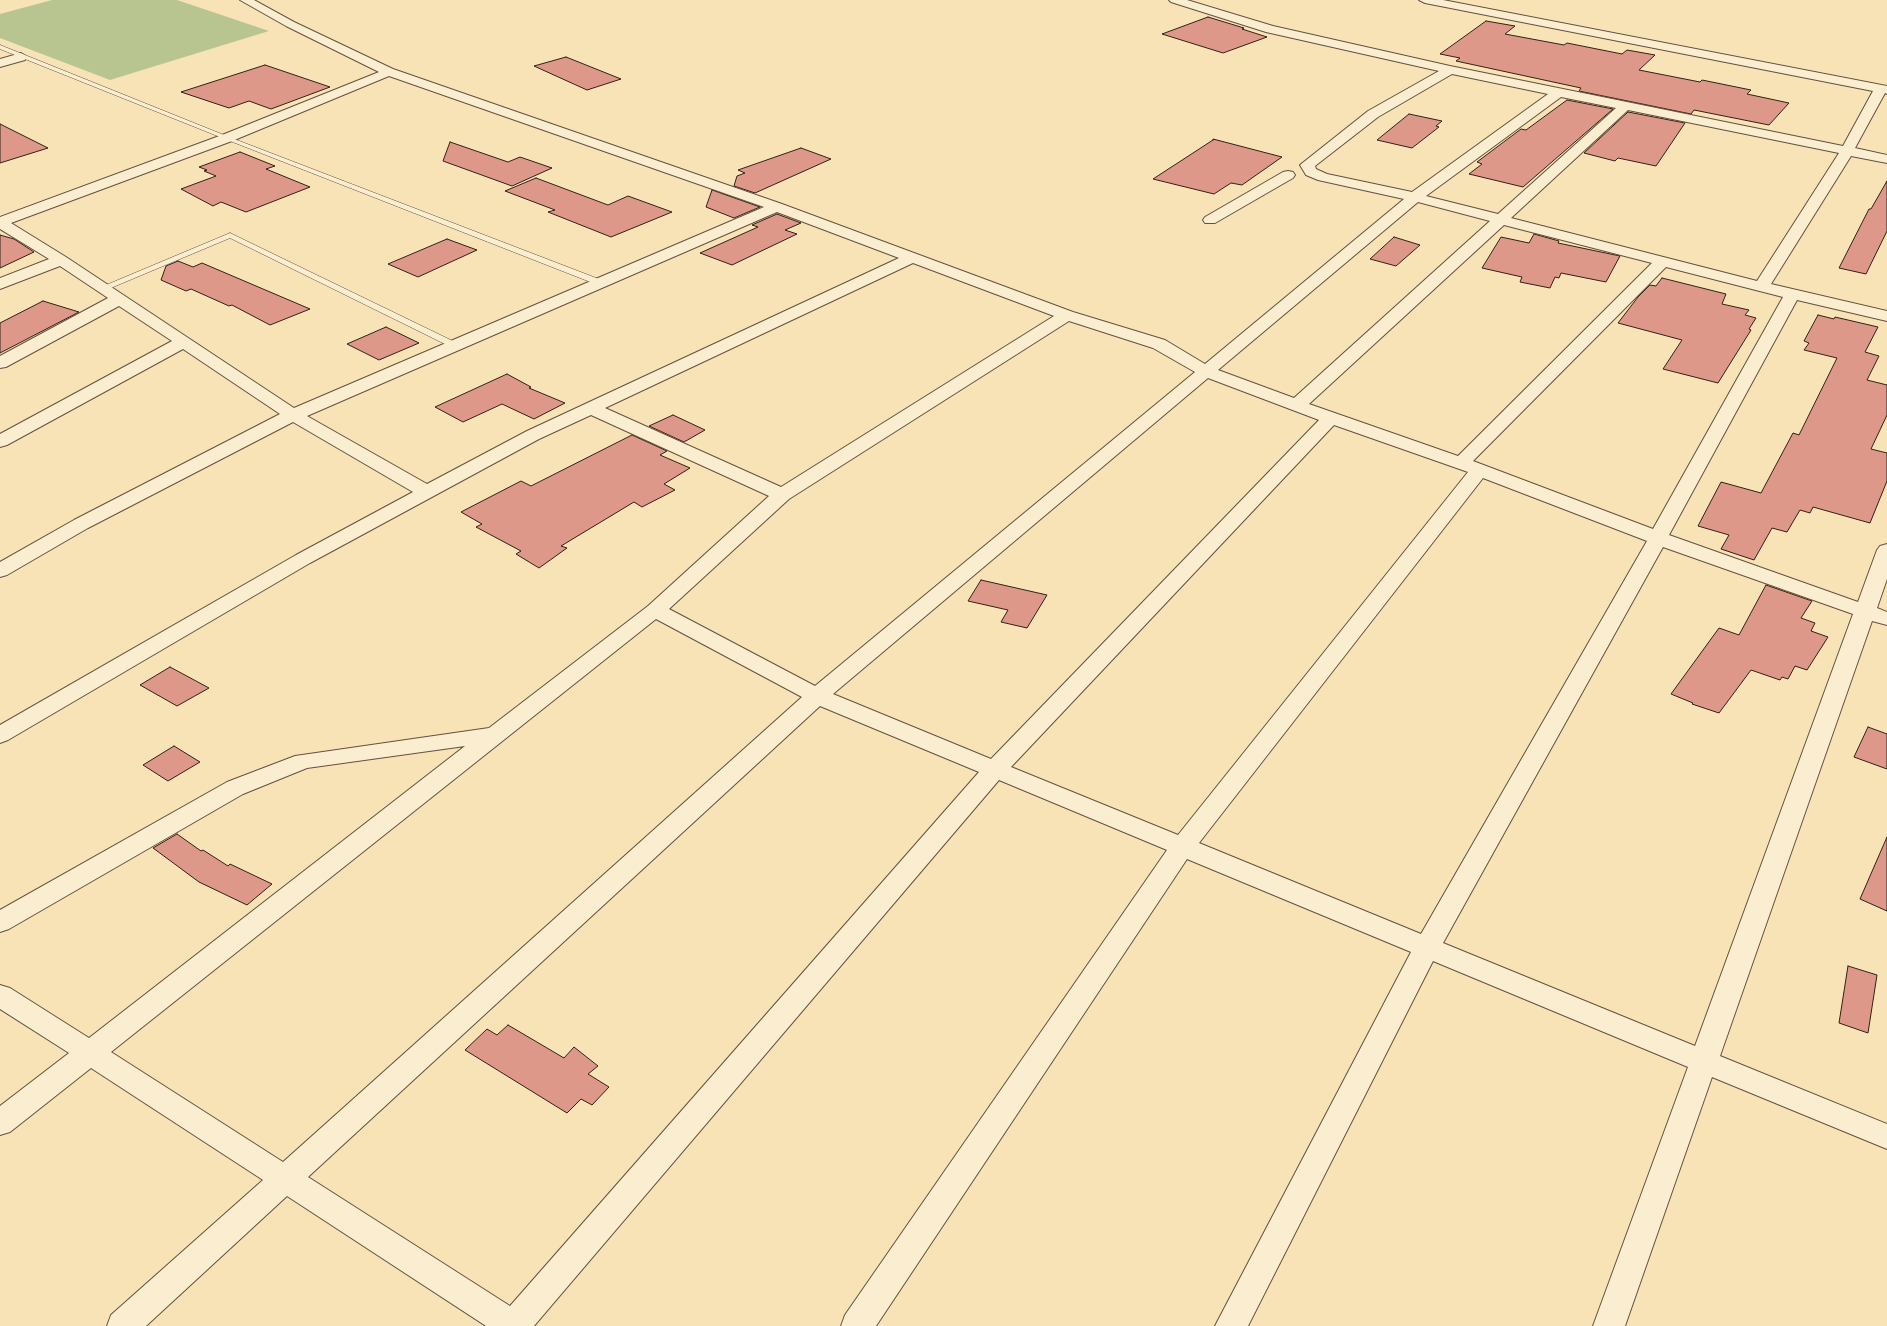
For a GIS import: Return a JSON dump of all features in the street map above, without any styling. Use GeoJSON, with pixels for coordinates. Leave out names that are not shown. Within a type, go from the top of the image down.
{"type":"FeatureCollection","features":[{"type":"Feature","properties":{"kind":"street"},"geometry":{"type":"LineString","coordinates":[[246,0],[290,24],[389,72],[777,207],[1067,316],[1159,344],[1207,372],[1331,418],[1470,466],[1658,538],[1876,615]]}},
{"type":"Feature","properties":{"kind":"street"},"geometry":{"type":"LineString","coordinates":[[1175,0],[1270,29],[1450,70],[1887,159]]}},
{"type":"Feature","properties":{"kind":"street"},"geometry":{"type":"LineString","coordinates":[[1425,0],[1884,89],[1762,286]]}},
{"type":"Feature","properties":{"kind":"street"},"geometry":{"type":"LineString","coordinates":[[0,63],[21,57]]}},
{"type":"Feature","properties":{"kind":"street"},"geometry":{"type":"LineString","coordinates":[[1450,70],[1373,114],[1307,165],[1312,172],[1323,176],[1415,197],[1792,294],[1887,316]]}},
{"type":"Feature","properties":{"kind":"street"},"geometry":{"type":"LineString","coordinates":[[0,223],[227,138],[389,72]]}},
{"type":"Feature","properties":{"kind":"street"},"geometry":{"type":"LineString","coordinates":[[123,1326],[818,696],[1415,197],[1558,93]]}},
{"type":"Feature","properties":{"kind":"street"},"geometry":{"type":"LineString","coordinates":[[1298,405],[1625,106]]}},
{"type":"Feature","properties":{"kind":"street"},"geometry":{"type":"LineString","coordinates":[[1210,220],[1288,176]]}},
{"type":"Feature","properties":{"kind":"street"},"geometry":{"type":"LineString","coordinates":[[0,571],[81,524],[293,415],[777,207]]}},
{"type":"Feature","properties":{"kind":"street"},"geometry":{"type":"LineString","coordinates":[[0,223],[61,260],[293,415],[427,492]]}},
{"type":"Feature","properties":{"kind":"street"},"geometry":{"type":"LineString","coordinates":[[0,735],[303,559],[533,435],[913,257]]}},
{"type":"Feature","properties":{"kind":"street"},"geometry":{"type":"LineString","coordinates":[[0,284],[61,260]]}},
{"type":"Feature","properties":{"kind":"street"},"geometry":{"type":"LineString","coordinates":[[857,1326],[1182,846],[1470,466],[1663,261]]}},
{"type":"Feature","properties":{"kind":"street"},"geometry":{"type":"LineString","coordinates":[[1231,1326],[1427,947],[1658,538],[1792,294]]}},
{"type":"Feature","properties":{"kind":"street"},"geometry":{"type":"LineString","coordinates":[[0,363],[119,299]]}},
{"type":"Feature","properties":{"kind":"street"},"geometry":{"type":"LineString","coordinates":[[0,1123],[655,610],[782,495],[1067,316]]}},
{"type":"Feature","properties":{"kind":"street"},"geometry":{"type":"LineString","coordinates":[[0,441],[183,342]]}},
{"type":"Feature","properties":{"kind":"street"},"geometry":{"type":"LineString","coordinates":[[591,408],[782,495]]}},
{"type":"Feature","properties":{"kind":"street"},"geometry":{"type":"LineString","coordinates":[[0,995],[513,1326],[995,769],[1331,418]]}},
{"type":"Feature","properties":{"kind":"street"},"geometry":{"type":"LineString","coordinates":[[1610,1326],[1704,1061],[1876,615],[1887,550]]}},
{"type":"Feature","properties":{"kind":"street"},"geometry":{"type":"LineString","coordinates":[[655,610],[818,696],[1887,1137]]}},
{"type":"Feature","properties":{"kind":"street"},"geometry":{"type":"LineString","coordinates":[[0,922],[235,788],[303,761],[496,735]]}},
{"type":"Feature","properties":{"kind":"lane"},"geometry":{"type":"LineString","coordinates":[[0,47],[21,57],[227,138],[601,283]]}},
{"type":"Feature","properties":{"kind":"lane"},"geometry":{"type":"LineString","coordinates":[[103,288],[230,235],[456,346]]}},
{"type":"Feature","properties":{"kind":"green space"},"geometry":{"type":"Polygon","coordinates":[[[52,0],[177,0],[269,31],[110,80],[0,38],[0,14],[52,0]]]}},
{"type":"Feature","properties":{"kind":"building"},"geometry":{"type":"Polygon","coordinates":[[[1208,17],[1267,37],[1223,53],[1162,34],[1208,17]]]}},
{"type":"Feature","properties":{"kind":"building"},"geometry":{"type":"Polygon","coordinates":[[[1486,21],[1515,26],[1505,34],[1564,45],[1567,43],[1622,54],[1627,50],[1655,55],[1639,70],[1700,82],[1702,80],[1751,90],[1747,94],[1789,103],[1769,125],[1694,110],[1691,114],[1579,91],[1581,88],[1456,61],[1460,58],[1440,54],[1486,21]]]}},
{"type":"Feature","properties":{"kind":"building"},"geometry":{"type":"Polygon","coordinates":[[[566,57],[621,79],[587,90],[534,66],[566,57]]]}},
{"type":"Feature","properties":{"kind":"building"},"geometry":{"type":"Polygon","coordinates":[[[265,65],[330,87],[271,109],[249,101],[229,108],[181,92],[265,65]]]}},
{"type":"Feature","properties":{"kind":"building"},"geometry":{"type":"Polygon","coordinates":[[[1567,100],[1613,109],[1523,187],[1469,174],[1482,164],[1477,162],[1521,129],[1526,130],[1567,100]]]}},
{"type":"Feature","properties":{"kind":"building"},"geometry":{"type":"Polygon","coordinates":[[[1628,112],[1685,123],[1656,166],[1618,158],[1615,161],[1584,153],[1628,112]]]}},
{"type":"Feature","properties":{"kind":"building"},"geometry":{"type":"Polygon","coordinates":[[[1409,114],[1442,121],[1436,126],[1439,127],[1412,148],[1377,140],[1409,114]]]}},
{"type":"Feature","properties":{"kind":"building"},"geometry":{"type":"Polygon","coordinates":[[[0,124],[48,148],[0,163],[0,124]]]}},
{"type":"Feature","properties":{"kind":"building"},"geometry":{"type":"Polygon","coordinates":[[[1213,140],[1282,157],[1242,185],[1231,183],[1214,194],[1153,179],[1213,140]]]}},
{"type":"Feature","properties":{"kind":"building"},"geometry":{"type":"Polygon","coordinates":[[[450,142],[508,162],[520,157],[552,168],[512,186],[443,161],[450,142]]]}},
{"type":"Feature","properties":{"kind":"building"},"geometry":{"type":"Polygon","coordinates":[[[801,148],[831,159],[755,193],[734,186],[737,176],[745,173],[738,170],[801,148]]]}},
{"type":"Feature","properties":{"kind":"building"},"geometry":{"type":"Polygon","coordinates":[[[240,152],[275,166],[266,169],[310,187],[246,212],[221,202],[213,206],[181,189],[216,176],[199,167],[240,152]]]}},
{"type":"Feature","properties":{"kind":"building"},"geometry":{"type":"Polygon","coordinates":[[[536,178],[608,205],[628,196],[672,212],[611,237],[548,212],[555,210],[505,191],[536,178]]]}},
{"type":"Feature","properties":{"kind":"building"},"geometry":{"type":"Polygon","coordinates":[[[1887,181],[1887,231],[1866,274],[1839,268],[1869,209],[1871,209],[1887,181]]]}},
{"type":"Feature","properties":{"kind":"building"},"geometry":{"type":"Polygon","coordinates":[[[712,190],[760,207],[734,218],[706,207],[712,190]]]}},
{"type":"Feature","properties":{"kind":"building"},"geometry":{"type":"Polygon","coordinates":[[[777,214],[801,223],[785,230],[797,234],[732,265],[700,253],[758,227],[752,225],[777,214]]]}},
{"type":"Feature","properties":{"kind":"building"},"geometry":{"type":"Polygon","coordinates":[[[1534,234],[1559,241],[1558,243],[1620,256],[1606,282],[1561,273],[1559,278],[1555,277],[1550,288],[1520,282],[1522,277],[1482,268],[1501,237],[1529,243],[1534,234]]]}},
{"type":"Feature","properties":{"kind":"building"},"geometry":{"type":"Polygon","coordinates":[[[0,235],[14,239],[34,252],[0,268],[0,235]]]}},
{"type":"Feature","properties":{"kind":"building"},"geometry":{"type":"Polygon","coordinates":[[[1394,237],[1420,245],[1396,266],[1370,259],[1394,237]]]}},
{"type":"Feature","properties":{"kind":"building"},"geometry":{"type":"Polygon","coordinates":[[[447,239],[477,250],[418,277],[388,264],[447,239]]]}},
{"type":"Feature","properties":{"kind":"building"},"geometry":{"type":"Polygon","coordinates":[[[178,261],[193,267],[202,263],[310,309],[270,325],[232,305],[229,306],[191,289],[186,291],[161,280],[166,266],[178,261]]]}},
{"type":"Feature","properties":{"kind":"building"},"geometry":{"type":"Polygon","coordinates":[[[1662,278],[1726,294],[1722,304],[1749,310],[1745,315],[1756,318],[1749,329],[1751,330],[1718,383],[1663,369],[1682,340],[1618,323],[1638,297],[1650,285],[1656,286],[1662,278]]]}},
{"type":"Feature","properties":{"kind":"building"},"geometry":{"type":"Polygon","coordinates":[[[43,301],[79,312],[0,353],[0,323],[43,301]]]}},
{"type":"Feature","properties":{"kind":"building"},"geometry":{"type":"Polygon","coordinates":[[[1818,315],[1834,319],[1835,317],[1878,327],[1865,352],[1879,356],[1867,380],[1887,385],[1887,415],[1871,449],[1887,453],[1887,481],[1870,523],[1813,507],[1810,513],[1800,510],[1787,532],[1772,528],[1754,560],[1721,549],[1729,535],[1698,526],[1721,482],[1761,493],[1793,433],[1799,435],[1837,358],[1804,350],[1809,343],[1804,341],[1818,315]]]}},
{"type":"Feature","properties":{"kind":"building"},"geometry":{"type":"Polygon","coordinates":[[[386,327],[419,343],[379,360],[347,344],[386,327]]]}},
{"type":"Feature","properties":{"kind":"building"},"geometry":{"type":"Polygon","coordinates":[[[507,374],[531,387],[529,388],[565,403],[534,419],[502,404],[463,422],[435,407],[507,374]]]}},
{"type":"Feature","properties":{"kind":"building"},"geometry":{"type":"Polygon","coordinates":[[[673,415],[705,430],[684,442],[649,426],[673,415]]]}},
{"type":"Feature","properties":{"kind":"building"},"geometry":{"type":"Polygon","coordinates":[[[632,435],[667,451],[660,455],[690,468],[664,484],[675,490],[642,507],[634,502],[561,546],[567,548],[539,568],[516,554],[521,551],[476,527],[482,524],[461,512],[521,481],[531,486],[632,435]]]}},
{"type":"Feature","properties":{"kind":"building"},"geometry":{"type":"Polygon","coordinates":[[[981,580],[1047,595],[1027,628],[1001,622],[1008,610],[968,601],[981,580]]]}},
{"type":"Feature","properties":{"kind":"building"},"geometry":{"type":"Polygon","coordinates":[[[1766,585],[1812,601],[1801,618],[1815,623],[1811,631],[1828,637],[1807,670],[1795,666],[1788,679],[1782,677],[1780,680],[1751,670],[1719,713],[1692,704],[1693,703],[1671,694],[1719,628],[1739,635],[1766,585]]]}},
{"type":"Feature","properties":{"kind":"building"},"geometry":{"type":"Polygon","coordinates":[[[170,667],[209,688],[177,706],[140,685],[170,667]]]}},
{"type":"Feature","properties":{"kind":"building"},"geometry":{"type":"Polygon","coordinates":[[[1868,727],[1887,734],[1887,769],[1854,757],[1868,727]]]}},
{"type":"Feature","properties":{"kind":"building"},"geometry":{"type":"Polygon","coordinates":[[[174,746],[200,762],[168,781],[143,765],[174,746]]]}},
{"type":"Feature","properties":{"kind":"building"},"geometry":{"type":"Polygon","coordinates":[[[177,834],[201,851],[203,850],[228,866],[230,864],[272,884],[247,905],[199,882],[153,848],[177,834]]]}},
{"type":"Feature","properties":{"kind":"building"},"geometry":{"type":"Polygon","coordinates":[[[1887,837],[1887,911],[1860,899],[1887,837]]]}},
{"type":"Feature","properties":{"kind":"building"},"geometry":{"type":"Polygon","coordinates":[[[1848,966],[1877,975],[1868,1033],[1839,1023],[1848,966]]]}},
{"type":"Feature","properties":{"kind":"building"},"geometry":{"type":"Polygon","coordinates":[[[508,1025],[564,1058],[574,1047],[598,1066],[588,1074],[609,1087],[592,1105],[581,1099],[567,1113],[465,1050],[487,1029],[497,1035],[508,1025]]]}}]}
